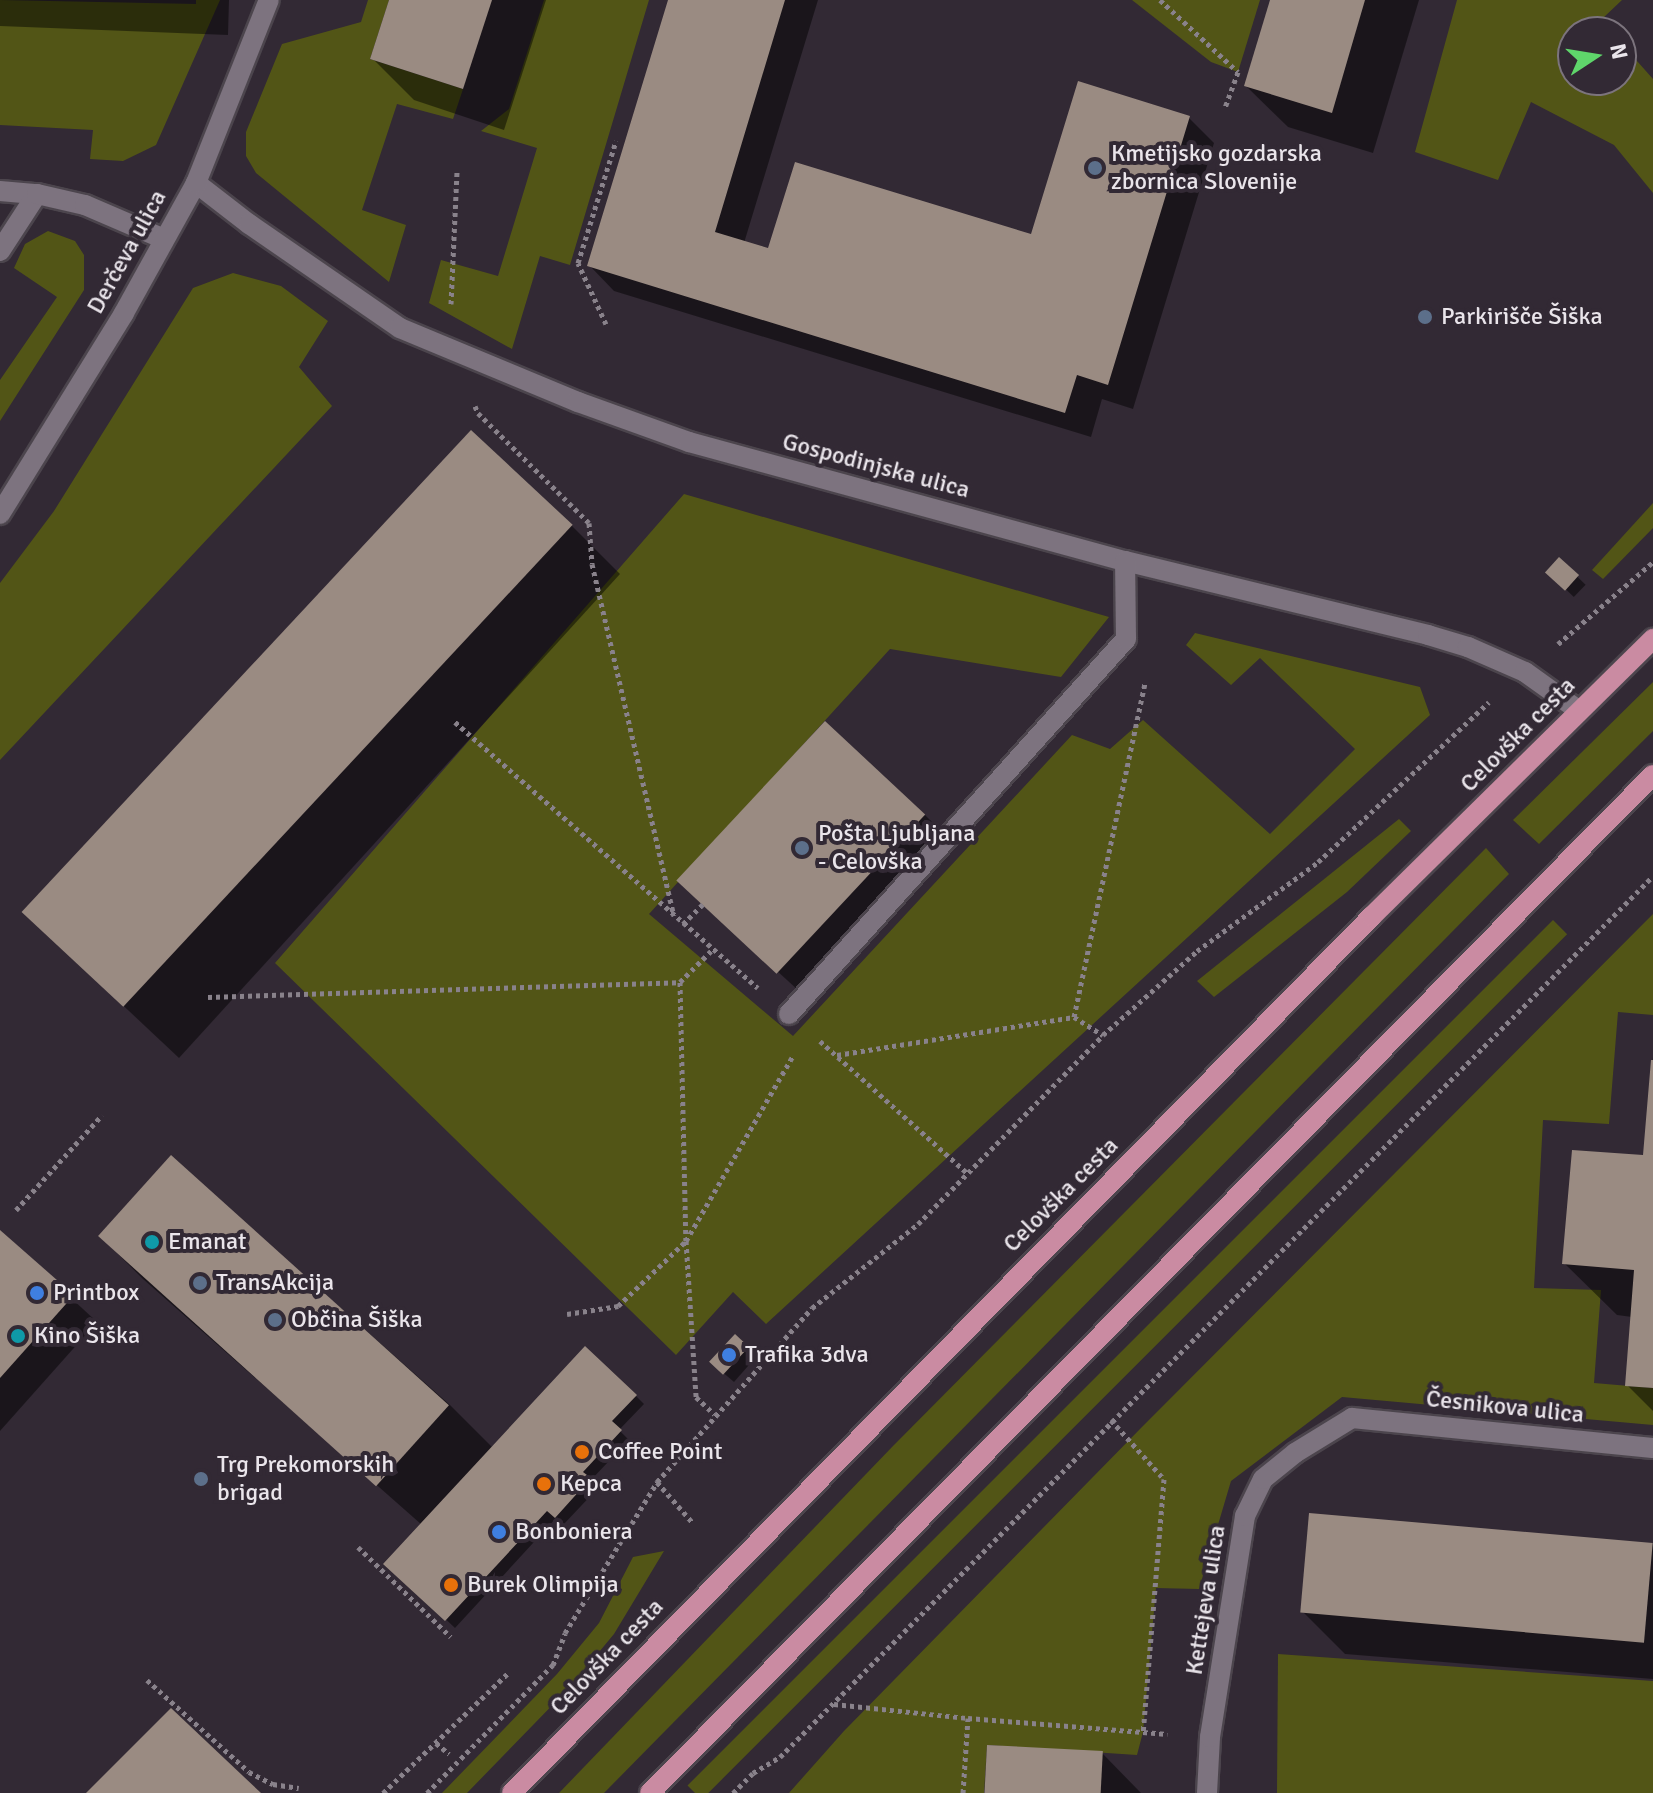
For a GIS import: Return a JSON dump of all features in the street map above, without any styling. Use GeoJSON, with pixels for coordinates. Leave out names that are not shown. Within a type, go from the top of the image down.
{"type":"FeatureCollection","features":[{"type":"Feature","properties":{"kind":"main road","name":"Celovška cesta"},"geometry":{"type":"LineString","coordinates":[[512,1793],[1578,710],[1653,639]]}},
{"type":"Feature","properties":{"kind":"main road"},"geometry":{"type":"LineString","coordinates":[[650,1793],[1653,775]]}},
{"type":"Feature","properties":{"kind":"street","name":"Derčeva ulica"},"geometry":{"type":"LineString","coordinates":[[0,514],[117,325],[196,183],[269,0]]}},
{"type":"Feature","properties":{"kind":"street","name":"Gospodinjska ulica"},"geometry":{"type":"LineString","coordinates":[[196,183],[249,224],[400,328],[456,353],[689,442],[1125,561],[1468,647],[1525,672],[1578,710]]}},
{"type":"Feature","properties":{"kind":"street"},"geometry":{"type":"LineString","coordinates":[[0,191],[37,194],[85,205],[164,239]]}},
{"type":"Feature","properties":{"kind":"street"},"geometry":{"type":"LineString","coordinates":[[0,251],[37,194]]}},
{"type":"Feature","properties":{"kind":"street"},"geometry":{"type":"LineString","coordinates":[[789,1014],[1126,639],[1125,561]]}},
{"type":"Feature","properties":{"kind":"street","name":"Česnikova ulica"},"geometry":{"type":"LineString","coordinates":[[1352,1418],[1653,1448]]}},
{"type":"Feature","properties":{"kind":"street","name":"Kettejeva ulica"},"geometry":{"type":"LineString","coordinates":[[1207,1793],[1210,1737],[1245,1516],[1263,1479],[1295,1453],[1352,1418]]}},
{"type":"Feature","properties":{"kind":"path"},"geometry":{"type":"LineString","coordinates":[[1160,0],[1238,72],[1225,108]]}},
{"type":"Feature","properties":{"kind":"path"},"geometry":{"type":"LineString","coordinates":[[606,324],[578,263],[616,141]]}},
{"type":"Feature","properties":{"kind":"path"},"geometry":{"type":"LineString","coordinates":[[457,170],[450,316],[456,353],[478,413],[589,523],[592,564],[674,916]]}},
{"type":"Feature","properties":{"kind":"path","name":"Celovška cesta"},"geometry":{"type":"LineString","coordinates":[[1561,641],[1653,562]]}},
{"type":"Feature","properties":{"kind":"path"},"geometry":{"type":"LineString","coordinates":[[1074,1017],[1146,678]]}},
{"type":"Feature","properties":{"kind":"path","name":"Celovška cesta"},"geometry":{"type":"LineString","coordinates":[[427,1793],[553,1665],[565,1633],[657,1482],[714,1414],[812,1308],[918,1224],[1103,1035],[1197,951],[1318,862],[1475,714]]}},
{"type":"Feature","properties":{"kind":"path"},"geometry":{"type":"LineString","coordinates":[[455,722],[711,951],[789,1014],[968,1174]]}},
{"type":"Feature","properties":{"kind":"path"},"geometry":{"type":"LineString","coordinates":[[733,1793],[753,1773],[780,1757],[1653,876]]}},
{"type":"Feature","properties":{"kind":"path"},"geometry":{"type":"LineString","coordinates":[[683,924],[703,904]]}},
{"type":"Feature","properties":{"kind":"path"},"geometry":{"type":"LineString","coordinates":[[208,997],[680,982],[711,951]]}},
{"type":"Feature","properties":{"kind":"path"},"geometry":{"type":"LineString","coordinates":[[680,982],[686,1241],[696,1397],[714,1414]]}},
{"type":"Feature","properties":{"kind":"path"},"geometry":{"type":"LineString","coordinates":[[836,1055],[1074,1017],[1103,1035]]}},
{"type":"Feature","properties":{"kind":"path"},"geometry":{"type":"LineString","coordinates":[[567,1314],[618,1306],[686,1241],[808,1031]]}},
{"type":"Feature","properties":{"kind":"path"},"geometry":{"type":"LineString","coordinates":[[16,1210],[102,1115]]}},
{"type":"Feature","properties":{"kind":"path"},"geometry":{"type":"LineString","coordinates":[[1111,1420],[1164,1479],[1143,1732]]}},
{"type":"Feature","properties":{"kind":"path"},"geometry":{"type":"LineString","coordinates":[[657,1482],[693,1523]]}},
{"type":"Feature","properties":{"kind":"path"},"geometry":{"type":"LineString","coordinates":[[358,1547],[451,1637]]}},
{"type":"Feature","properties":{"kind":"path"},"geometry":{"type":"LineString","coordinates":[[383,1793],[509,1672]]}},
{"type":"Feature","properties":{"kind":"path"},"geometry":{"type":"LineString","coordinates":[[147,1680],[249,1772],[273,1784],[299,1788]]}},
{"type":"Feature","properties":{"kind":"path"},"geometry":{"type":"LineString","coordinates":[[833,1704],[1210,1737]]}},
{"type":"Feature","properties":{"kind":"path"},"geometry":{"type":"LineString","coordinates":[[963,1793],[968,1718]]}},
{"type":"Feature","properties":{"kind":"path"},"geometry":{"type":"LineString","coordinates":[[436,1743],[449,1754]]}},
{"type":"Feature","properties":{"kind":"shaded area"},"geometry":{"type":"Polygon","coordinates":[[[0,0],[196,4],[196,0],[220,0],[156,145],[123,161],[90,159],[93,130],[0,125],[0,0]]]}},
{"type":"Feature","properties":{"kind":"shaded area"},"geometry":{"type":"Polygon","coordinates":[[[368,0],[389,0],[370,59],[463,89],[453,119],[397,104],[362,210],[406,225],[389,282],[256,173],[246,156],[246,132],[282,44],[361,22],[368,0]]]}},
{"type":"Feature","properties":{"kind":"shaded area"},"geometry":{"type":"Polygon","coordinates":[[[544,0],[649,0],[570,265],[540,256],[512,349],[429,303],[441,260],[498,276],[537,148],[481,131],[509,109],[544,0]]]}},
{"type":"Feature","properties":{"kind":"shaded area"},"geometry":{"type":"Polygon","coordinates":[[[1132,0],[1260,0],[1238,72],[1211,62],[1132,0]]]}},
{"type":"Feature","properties":{"kind":"shaded area"},"geometry":{"type":"Polygon","coordinates":[[[1457,0],[1622,0],[1605,16],[1557,16],[1557,96],[1637,96],[1637,61],[1653,79],[1653,193],[1614,145],[1531,102],[1498,180],[1415,152],[1457,0]]]}},
{"type":"Feature","properties":{"kind":"shaded area"},"geometry":{"type":"Polygon","coordinates":[[[48,231],[75,241],[84,255],[84,290],[0,421],[0,380],[57,297],[14,268],[25,244],[48,231]]]}},
{"type":"Feature","properties":{"kind":"shaded area"},"geometry":{"type":"Polygon","coordinates":[[[233,273],[281,286],[328,321],[299,367],[332,406],[0,760],[0,583],[54,511],[193,288],[233,273]]]}},
{"type":"Feature","properties":{"kind":"shaded area"},"geometry":{"type":"Polygon","coordinates":[[[684,494],[1109,617],[1061,677],[890,649],[649,914],[793,1036],[1072,735],[1110,749],[1143,720],[1270,834],[1355,749],[1260,658],[1231,685],[1186,645],[1195,633],[1420,687],[1430,715],[766,1324],[733,1292],[676,1355],[275,963],[684,494]]]}},
{"type":"Feature","properties":{"kind":"shaded area"},"geometry":{"type":"Polygon","coordinates":[[[1653,503],[1653,528],[1603,579],[1592,570],[1653,503]]]}},
{"type":"Feature","properties":{"kind":"shaded area"},"geometry":{"type":"Polygon","coordinates":[[[1653,682],[1653,731],[1539,844],[1513,820],[1653,682]]]}},
{"type":"Feature","properties":{"kind":"shaded area"},"geometry":{"type":"Polygon","coordinates":[[[1399,819],[1411,831],[1347,892],[1214,997],[1197,981],[1399,819]]]}},
{"type":"Feature","properties":{"kind":"shaded area"},"geometry":{"type":"Polygon","coordinates":[[[1486,848],[1509,874],[604,1793],[559,1793],[893,1446],[1486,848]]]}},
{"type":"Feature","properties":{"kind":"shaded area"},"geometry":{"type":"Polygon","coordinates":[[[1653,914],[1653,1015],[1618,1012],[1609,1124],[1543,1120],[1534,1288],[1601,1290],[1594,1383],[1653,1388],[1653,1425],[1342,1397],[1231,1481],[1199,1589],[1156,1588],[1143,1732],[1137,1755],[987,1745],[984,1793],[789,1793],[844,1731],[1140,1429],[1653,914]]]}},
{"type":"Feature","properties":{"kind":"shaded area"},"geometry":{"type":"Polygon","coordinates":[[[1553,920],[1567,934],[708,1793],[695,1793],[688,1785],[1553,920]]]}},
{"type":"Feature","properties":{"kind":"shaded area"},"geometry":{"type":"Polygon","coordinates":[[[664,1551],[614,1634],[570,1687],[467,1793],[442,1793],[557,1674],[599,1623],[633,1557],[664,1551]]]}},
{"type":"Feature","properties":{"kind":"shaded area"},"geometry":{"type":"Polygon","coordinates":[[[1278,1654],[1653,1681],[1653,1793],[1277,1793],[1278,1654]]]}},
{"type":"Feature","properties":{"kind":"building"},"geometry":{"type":"Polygon","coordinates":[[[389,0],[492,0],[463,89],[370,59],[389,0]]]}},
{"type":"Feature","properties":{"kind":"building"},"geometry":{"type":"Polygon","coordinates":[[[668,0],[785,0],[715,232],[768,248],[795,162],[1031,234],[1078,81],[1190,116],[1108,385],[1077,375],[1065,413],[587,266],[668,0]]]}},
{"type":"Feature","properties":{"kind":"building"},"geometry":{"type":"Polygon","coordinates":[[[1270,0],[1365,0],[1332,113],[1244,86],[1270,0]]]}},
{"type":"Feature","properties":{"kind":"building"},"geometry":{"type":"Polygon","coordinates":[[[471,430],[573,525],[123,1007],[22,912],[471,430]]]}},
{"type":"Feature","properties":{"kind":"building"},"geometry":{"type":"Polygon","coordinates":[[[1559,557],[1579,575],[1565,591],[1545,573],[1559,557]]]}},
{"type":"Feature","properties":{"kind":"building","name":"Pošta Ljubljana - Celovška"},"geometry":{"type":"Polygon","coordinates":[[[825,721],[925,814],[777,974],[676,880],[825,721]]]}},
{"type":"Feature","properties":{"kind":"building"},"geometry":{"type":"Polygon","coordinates":[[[1651,1060],[1653,1388],[1625,1386],[1634,1270],[1562,1264],[1572,1150],[1643,1155],[1651,1060]]]}},
{"type":"Feature","properties":{"kind":"building","name":"Občina Šiška"},"geometry":{"type":"Polygon","coordinates":[[[171,1155],[449,1405],[376,1486],[98,1236],[171,1155]]]}},
{"type":"Feature","properties":{"kind":"building","name":"Kino Šiška"},"geometry":{"type":"Polygon","coordinates":[[[0,1230],[74,1295],[0,1378],[0,1230]]]}},
{"type":"Feature","properties":{"kind":"building","name":"Trafika 3dva"},"geometry":{"type":"Polygon","coordinates":[[[735,1334],[749,1347],[723,1375],[709,1362],[735,1334]]]}},
{"type":"Feature","properties":{"kind":"building"},"geometry":{"type":"Polygon","coordinates":[[[585,1346],[637,1395],[612,1421],[622,1430],[583,1472],[591,1478],[555,1518],[547,1511],[445,1621],[383,1564],[585,1346]]]}},
{"type":"Feature","properties":{"kind":"building"},"geometry":{"type":"Polygon","coordinates":[[[1309,1513],[1653,1543],[1644,1643],[1300,1613],[1309,1513]]]}},
{"type":"Feature","properties":{"kind":"building"},"geometry":{"type":"Polygon","coordinates":[[[171,1708],[261,1793],[86,1793],[171,1708]]]}},
{"type":"Feature","properties":{"kind":"building"},"geometry":{"type":"Polygon","coordinates":[[[987,1745],[1103,1751],[1101,1793],[984,1793],[987,1745]]]}},
{"type":"Feature","properties":{"kind":"place","name":"Kmetijsko gozdarska zbornica Slovenije"},"geometry":{"type":"Point","coordinates":[1095,168]}},
{"type":"Feature","properties":{"kind":"place","name":"Parkirišče Šiška"},"geometry":{"type":"Point","coordinates":[1425,317]}},
{"type":"Feature","properties":{"kind":"place","name":"Pošta Ljubljana - Celovška"},"geometry":{"type":"Point","coordinates":[802,848]}},
{"type":"Feature","properties":{"kind":"place","name":"Emanat"},"geometry":{"type":"Point","coordinates":[152,1242]}},
{"type":"Feature","properties":{"kind":"place","name":"TransAkcija"},"geometry":{"type":"Point","coordinates":[200,1283]}},
{"type":"Feature","properties":{"kind":"place","name":"Printbox"},"geometry":{"type":"Point","coordinates":[37,1293]}},
{"type":"Feature","properties":{"kind":"place","name":"Občina Šiška"},"geometry":{"type":"Point","coordinates":[275,1320]}},
{"type":"Feature","properties":{"kind":"place","name":"Kino Šiška"},"geometry":{"type":"Point","coordinates":[18,1336]}},
{"type":"Feature","properties":{"kind":"place","name":"Trafika 3dva"},"geometry":{"type":"Point","coordinates":[729,1355]}},
{"type":"Feature","properties":{"kind":"place","name":"Coffee Point"},"geometry":{"type":"Point","coordinates":[582,1452]}},
{"type":"Feature","properties":{"kind":"place","name":"Trg Prekomorskih brigad"},"geometry":{"type":"Point","coordinates":[201,1479]}},
{"type":"Feature","properties":{"kind":"place","name":"Kepca"},"geometry":{"type":"Point","coordinates":[544,1484]}},
{"type":"Feature","properties":{"kind":"place","name":"Bonboniera"},"geometry":{"type":"Point","coordinates":[499,1532]}},
{"type":"Feature","properties":{"kind":"place","name":"Burek Olimpija"},"geometry":{"type":"Point","coordinates":[451,1585]}}]}
